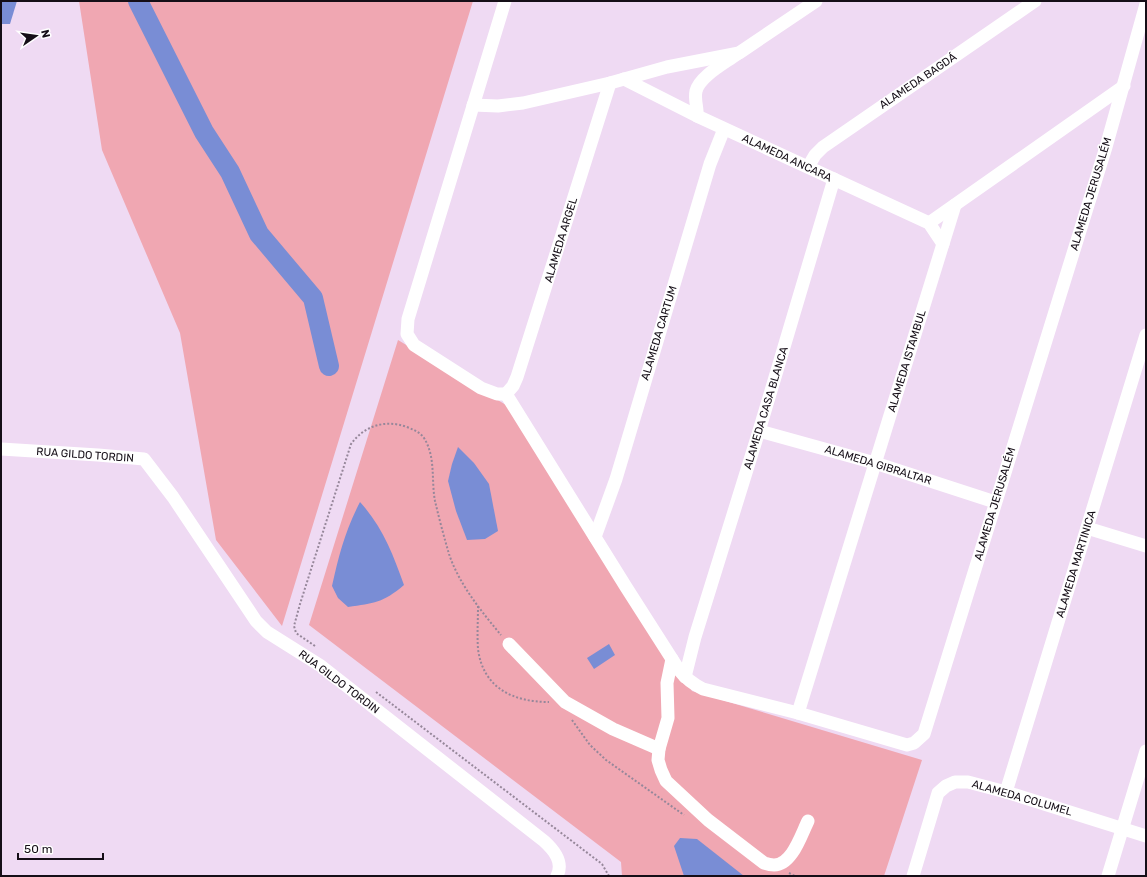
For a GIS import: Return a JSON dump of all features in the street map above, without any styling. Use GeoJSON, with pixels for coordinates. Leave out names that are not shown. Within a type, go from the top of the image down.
{"type":"FeatureCollection","features":[{"type":"Feature","properties":{"kind":"street"},"geometry":{"type":"LineString","coordinates":[[505,1],[408,319],[407,334],[418,348],[481,388],[497,394],[506,394]]}},
{"type":"Feature","properties":{"kind":"street"},"geometry":{"type":"LineString","coordinates":[[697,116],[698,109],[695,100],[696,91],[700,82],[739,53],[816,1]]}},
{"type":"Feature","properties":{"kind":"street","name":"ALAMEDA BAGDÁ"},"geometry":{"type":"LineString","coordinates":[[808,167],[815,155],[823,147],[1035,1]]}},
{"type":"Feature","properties":{"kind":"street","name":"ALAMEDA JERUSALÉM"},"geometry":{"type":"LineString","coordinates":[[506,394],[671,657],[685,677],[692,684],[703,689],[907,745],[914,743],[924,734],[1124,86],[1146,4]]}},
{"type":"Feature","properties":{"kind":"street"},"geometry":{"type":"LineString","coordinates":[[473,105],[498,106],[523,103],[610,83],[667,66],[739,53]]}},
{"type":"Feature","properties":{"kind":"street","name":"ALAMEDA ANCARA"},"geometry":{"type":"LineString","coordinates":[[624,79],[724,129],[928,223],[944,244]]}},
{"type":"Feature","properties":{"kind":"street","name":"ALAMEDA ARGEL"},"geometry":{"type":"LineString","coordinates":[[506,394],[513,386],[517,377],[610,83]]}},
{"type":"Feature","properties":{"kind":"street"},"geometry":{"type":"LineString","coordinates":[[928,223],[1124,86]]}},
{"type":"Feature","properties":{"kind":"street","name":"ALAMEDA CARTUM"},"geometry":{"type":"LineString","coordinates":[[595,537],[616,479],[710,164],[724,129]]}},
{"type":"Feature","properties":{"kind":"street","name":"ALAMEDA CASA BLANCA"},"geometry":{"type":"LineString","coordinates":[[685,677],[694,637],[759,431],[834,179]]}},
{"type":"Feature","properties":{"kind":"street","name":"ALAMEDA ISTAMBUL"},"geometry":{"type":"LineString","coordinates":[[798,714],[955,205]]}},
{"type":"Feature","properties":{"kind":"street","name":"ALAMEDA MARTINICA"},"geometry":{"type":"LineString","coordinates":[[1006,792],[1146,335]]}},
{"type":"Feature","properties":{"kind":"street","name":"ALAMEDA GIBRALTAR"},"geometry":{"type":"LineString","coordinates":[[759,431],[875,463],[995,502]]}},
{"type":"Feature","properties":{"kind":"street","name":"RUA GILDO TORDIN"},"geometry":{"type":"LineString","coordinates":[[1,449],[144,459],[172,496],[256,621],[267,632],[321,666],[544,841],[555,851],[559,862],[557,876]]}},
{"type":"Feature","properties":{"kind":"street"},"geometry":{"type":"LineString","coordinates":[[1087,528],[1146,546]]}},
{"type":"Feature","properties":{"kind":"street"},"geometry":{"type":"LineString","coordinates":[[509,644],[565,702],[613,729],[659,749]]}},
{"type":"Feature","properties":{"kind":"street"},"geometry":{"type":"LineString","coordinates":[[671,657],[667,683],[668,718],[659,749],[658,760],[660,770],[666,781],[708,820],[764,863],[774,865],[782,863],[790,857],[808,821]]}},
{"type":"Feature","properties":{"kind":"street"},"geometry":{"type":"LineString","coordinates":[[1108,876],[1146,751]]}},
{"type":"Feature","properties":{"kind":"street","name":"ALAMEDA COLUMEL"},"geometry":{"type":"LineString","coordinates":[[913,876],[938,793],[946,786],[955,782],[968,782],[1006,792],[1146,836]]}},
{"type":"Feature","properties":{"kind":"path"},"geometry":{"type":"LineString","coordinates":[[314,646],[294,630],[300,604],[351,444],[363,431],[377,425],[390,424],[400,425],[420,433],[425,439],[432,461],[435,500],[449,554],[457,572],[478,605],[509,644]]}},
{"type":"Feature","properties":{"kind":"path"},"geometry":{"type":"LineString","coordinates":[[478,605],[479,657],[491,682],[499,689],[512,696],[528,701],[565,702],[568,713],[590,745],[606,760],[687,818]]}},
{"type":"Feature","properties":{"kind":"path"},"geometry":{"type":"LineString","coordinates":[[371,688],[602,864],[609,876]]}},
{"type":"Feature","properties":{"kind":"shaded area"},"geometry":{"type":"Polygon","coordinates":[[[79,1],[473,1],[282,626],[216,540],[180,333],[102,150],[79,1]]]}},
{"type":"Feature","properties":{"kind":"shaded area"},"geometry":{"type":"Polygon","coordinates":[[[398,340],[506,405],[692,691],[922,760],[884,876],[622,876],[621,862],[309,625],[398,340]]]}},
{"type":"Feature","properties":{"kind":"water"},"geometry":{"type":"Polygon","coordinates":[[[1,1],[17,1],[10,24],[1,24],[1,1]]]}},
{"type":"Feature","properties":{"kind":"water"},"geometry":{"type":"Polygon","coordinates":[[[458,447],[474,463],[489,484],[498,531],[485,539],[467,540],[456,511],[448,481],[458,447]]]}},
{"type":"Feature","properties":{"kind":"water"},"geometry":{"type":"Polygon","coordinates":[[[360,502],[368,511],[381,531],[396,562],[404,585],[384,599],[348,607],[338,598],[332,586],[343,543],[360,502]]]}},
{"type":"Feature","properties":{"kind":"water"},"geometry":{"type":"Polygon","coordinates":[[[609,644],[615,655],[594,669],[587,658],[609,644]]]}},
{"type":"Feature","properties":{"kind":"water"},"geometry":{"type":"Polygon","coordinates":[[[680,838],[697,839],[744,876],[684,876],[674,846],[680,838]]]}},
{"type":"Feature","properties":{"kind":"waterway"},"geometry":{"type":"LineString","coordinates":[[138,1],[204,132],[230,172],[259,234],[313,298],[329,366]]}}]}
